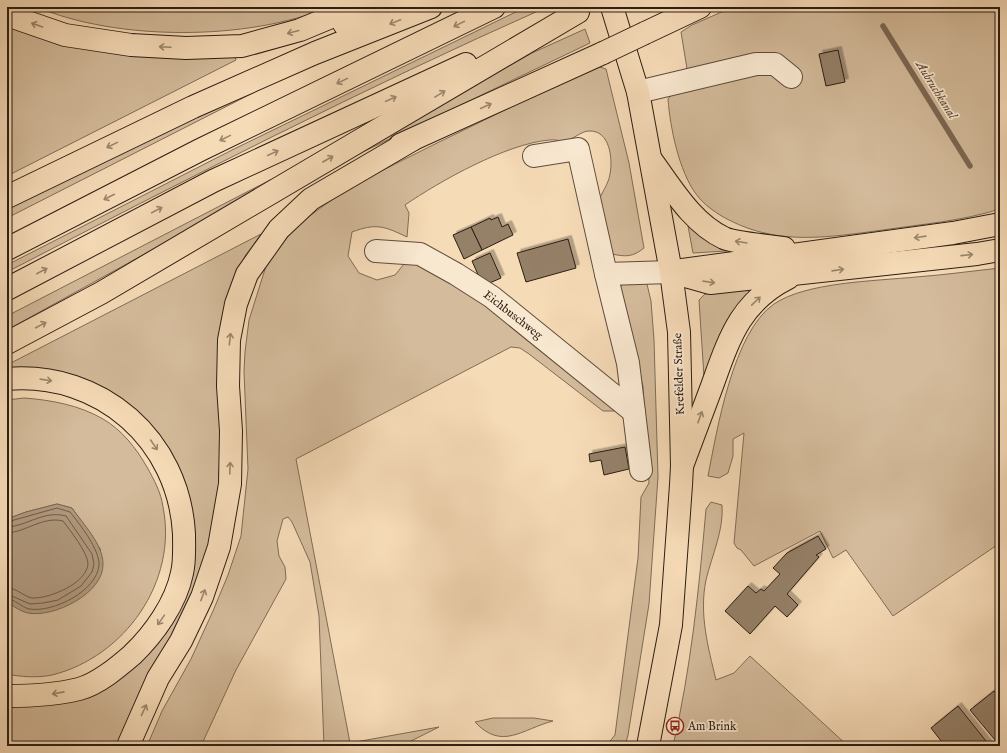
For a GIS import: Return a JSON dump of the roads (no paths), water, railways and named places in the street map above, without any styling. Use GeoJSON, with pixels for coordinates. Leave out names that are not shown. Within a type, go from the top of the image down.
{"type":"FeatureCollection","features":[{"type":"Feature","properties":{"kind":"main road"},"geometry":{"type":"LineString","coordinates":[[7,15],[65,35],[131,45],[186,48],[242,46],[300,30],[355,7]]}},
{"type":"Feature","properties":{"kind":"main road"},"geometry":{"type":"LineString","coordinates":[[147,128],[185,103],[378,7]]}},
{"type":"Feature","properties":{"kind":"main road"},"geometry":{"type":"LineString","coordinates":[[7,196],[147,128],[315,54],[431,7]]}},
{"type":"Feature","properties":{"kind":"main road"},"geometry":{"type":"LineString","coordinates":[[7,249],[200,150],[494,7]]}},
{"type":"Feature","properties":{"kind":"main road","name":"Krefelder Straße"},"geometry":{"type":"LineString","coordinates":[[612,7],[638,92],[652,161],[671,272],[678,332],[682,466],[671,625],[648,746]]}},
{"type":"Feature","properties":{"kind":"main road"},"geometry":{"type":"LineString","coordinates":[[7,289],[213,181],[584,10]]}},
{"type":"Feature","properties":{"kind":"main road"},"geometry":{"type":"LineString","coordinates":[[7,343],[101,293],[584,10]]}},
{"type":"Feature","properties":{"kind":"main road"},"geometry":{"type":"LineString","coordinates":[[101,293],[150,272],[307,188],[596,57],[694,10]]}},
{"type":"Feature","properties":{"kind":"main road"},"geometry":{"type":"LineString","coordinates":[[128,746],[158,678],[181,641],[202,597],[219,547],[230,484],[231,431],[228,386],[229,340],[236,304],[247,274],[279,229],[311,199],[412,140]]}},
{"type":"Feature","properties":{"kind":"main road"},"geometry":{"type":"LineString","coordinates":[[652,161],[684,204],[704,224],[725,239],[769,246],[821,251]]}},
{"type":"Feature","properties":{"kind":"main road"},"geometry":{"type":"LineString","coordinates":[[671,272],[952,233],[1000,224]]}},
{"type":"Feature","properties":{"kind":"main road"},"geometry":{"type":"LineString","coordinates":[[671,272],[710,284],[794,276],[1000,250]]}},
{"type":"Feature","properties":{"kind":"main road"},"geometry":{"type":"LineString","coordinates":[[682,466],[731,334],[738,321],[754,301],[764,293],[794,276]]}},
{"type":"Feature","properties":{"kind":"main road"},"geometry":{"type":"LineString","coordinates":[[7,380],[27,378],[61,382],[99,397],[133,420],[156,448],[173,480],[182,513],[184,546],[182,573],[168,610],[144,643],[115,670],[81,689],[43,696],[7,696]]}},
{"type":"Feature","properties":{"kind":"lane"},"geometry":{"type":"LineString","coordinates":[[638,92],[756,64],[775,64],[791,77]]}},
{"type":"Feature","properties":{"kind":"lane"},"geometry":{"type":"LineString","coordinates":[[534,156],[578,149],[628,363],[641,470]]}},
{"type":"Feature","properties":{"kind":"lane","name":"Eichbuschweg"},"geometry":{"type":"LineString","coordinates":[[376,251],[420,254],[492,296],[634,412]]}},
{"type":"Feature","properties":{"kind":"lane"},"geometry":{"type":"LineString","coordinates":[[606,274],[671,272]]}},
{"type":"Feature","properties":{"kind":"water"},"geometry":{"type":"Polygon","coordinates":[[[57,504],[72,508],[92,534],[100,549],[102,557],[103,564],[101,575],[87,594],[76,601],[51,612],[39,614],[28,613],[7,601],[7,519],[26,512],[57,504]]]}},
{"type":"Feature","properties":{"kind":"waterway","name":"Aubruchkanal"},"geometry":{"type":"LineString","coordinates":[[883,26],[970,166]]}},
{"type":"Feature","properties":{"kind":"place","name":"Am Brink"},"geometry":{"type":"Point","coordinates":[675,726]}}]}
